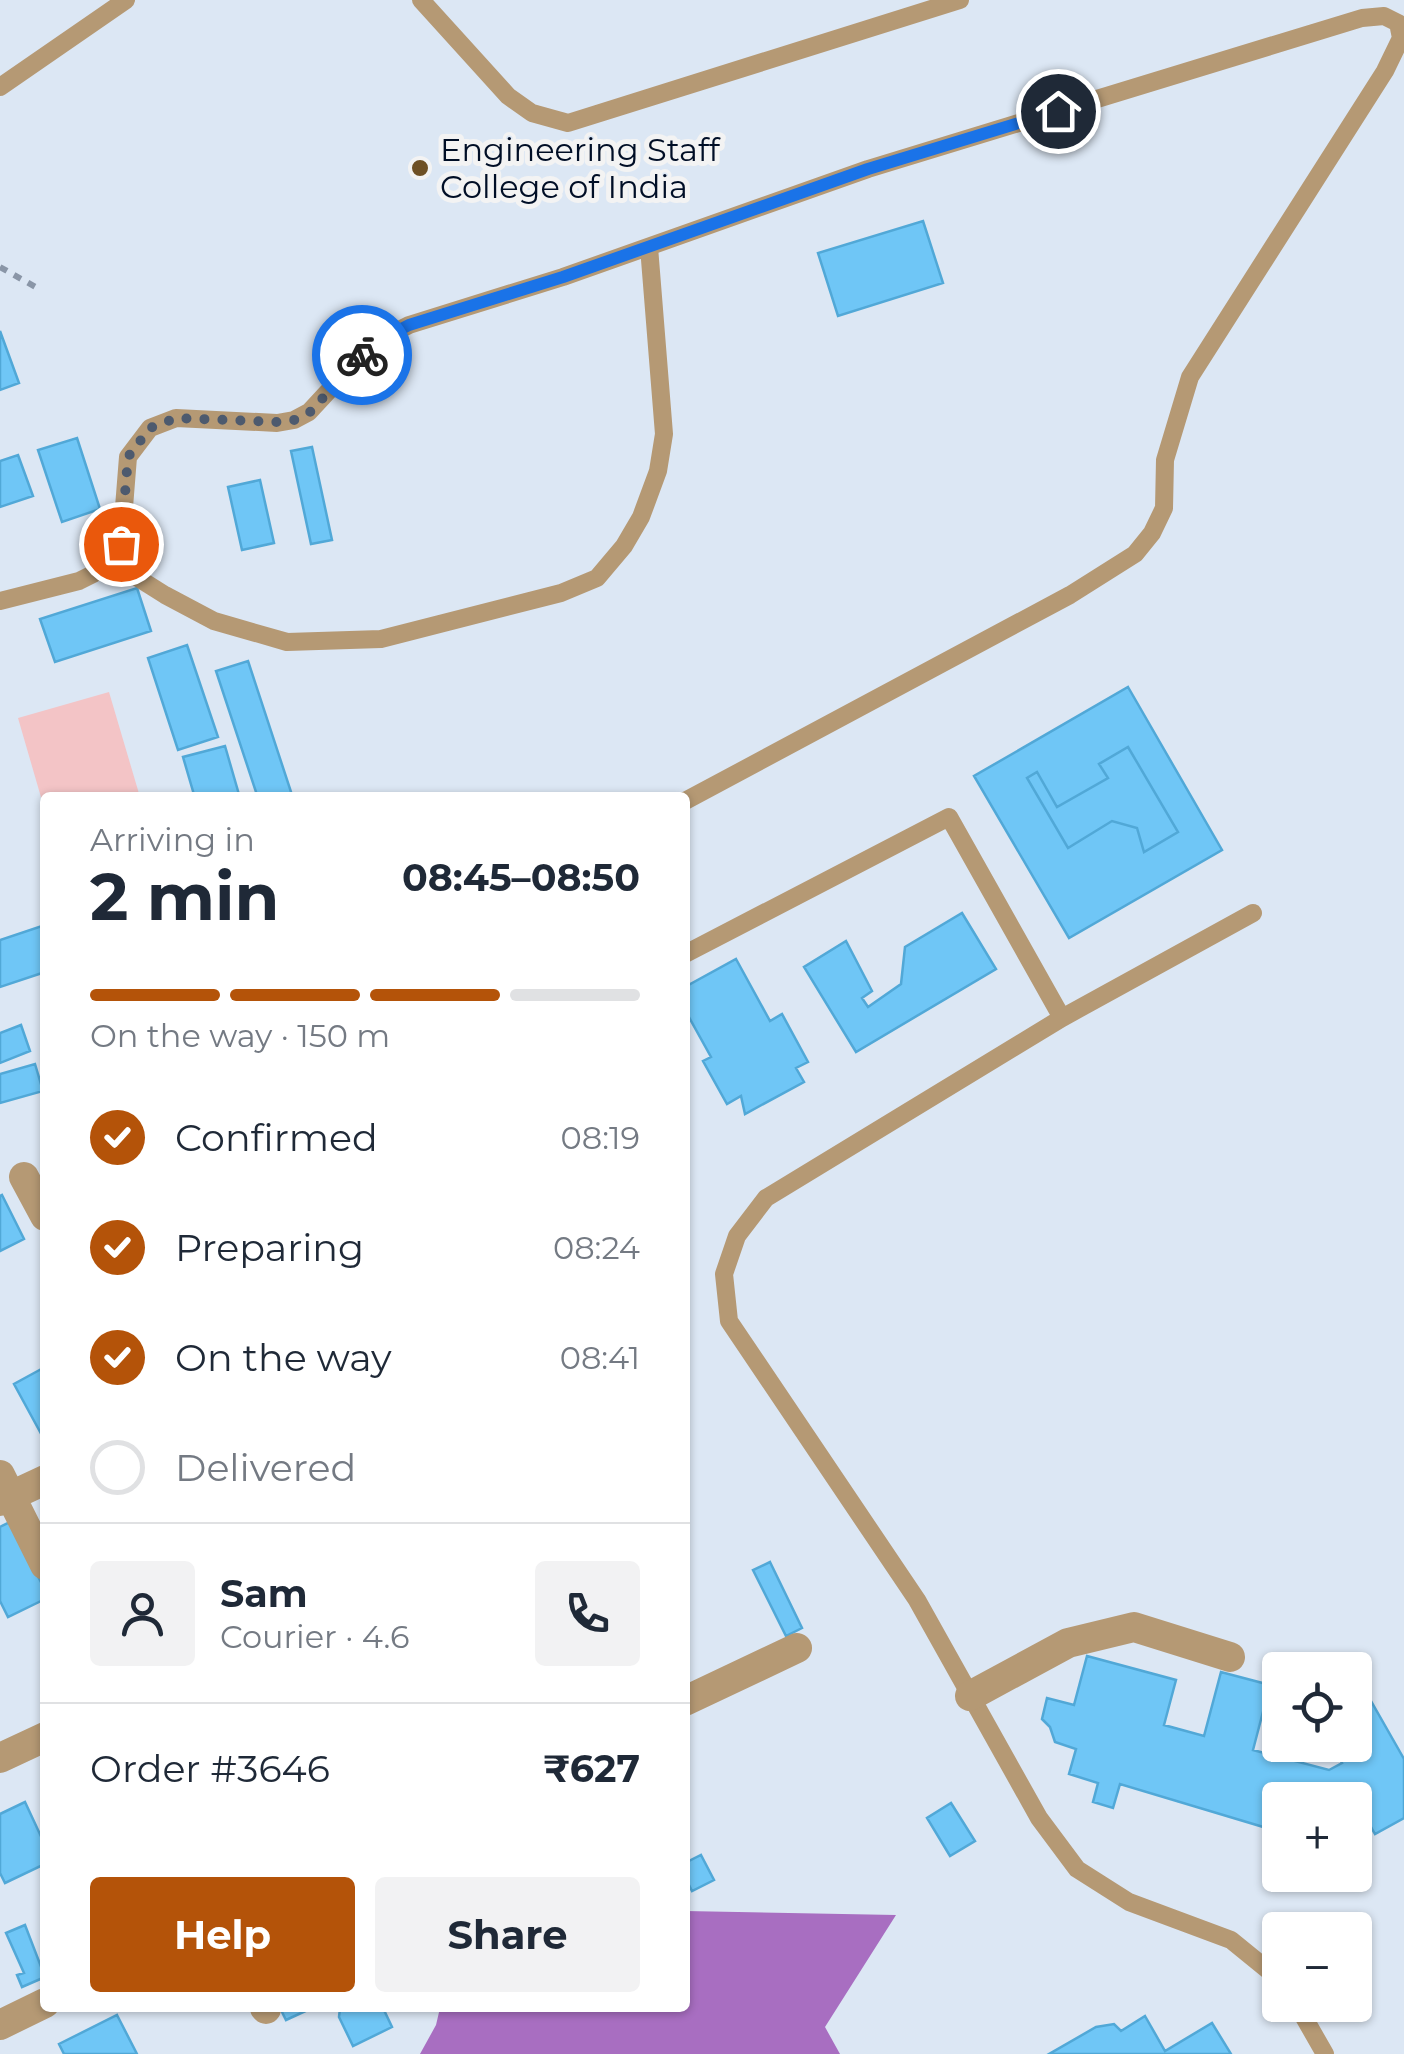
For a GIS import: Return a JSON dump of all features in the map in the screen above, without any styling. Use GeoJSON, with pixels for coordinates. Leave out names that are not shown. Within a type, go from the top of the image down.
{"type":"FeatureCollection","features":[{"type":"Feature","properties":{"kind":"street"},"geometry":{"type":"LineString","coordinates":[[24,1177],[40,1207]]}},
{"type":"Feature","properties":{"kind":"street"},"geometry":{"type":"LineString","coordinates":[[40,1481],[4,1490],[40,1556]]}},
{"type":"Feature","properties":{"kind":"street"},"geometry":{"type":"LineString","coordinates":[[970,1696],[1068,1643],[1134,1627],[1230,1657]]}},
{"type":"Feature","properties":{"kind":"street"},"geometry":{"type":"LineString","coordinates":[[690,1699],[796,1648]]}},
{"type":"Feature","properties":{"kind":"street"},"geometry":{"type":"LineString","coordinates":[[0,1758],[40,1739]]}},
{"type":"Feature","properties":{"kind":"street"},"geometry":{"type":"LineString","coordinates":[[0,2024],[40,2005]]}},
{"type":"Feature","properties":{"kind":"lane"},"geometry":{"type":"LineString","coordinates":[[0,88],[126,0]]}},
{"type":"Feature","properties":{"kind":"lane"},"geometry":{"type":"LineString","coordinates":[[421,0],[508,96],[532,113],[568,124],[960,0]]}},
{"type":"Feature","properties":{"kind":"lane"},"geometry":{"type":"LineString","coordinates":[[0,600],[78,580],[94,574],[110,561],[121,544],[128,457],[150,428],[176,418],[294,420],[310,412],[372,344],[409,325],[649,247],[868,169],[1362,18],[1384,16],[1398,23],[1401,38],[1386,71],[1190,378],[1165,460],[1164,508],[1135,554],[1070,595],[690,799]]}},
{"type":"Feature","properties":{"kind":"lane"},"geometry":{"type":"LineString","coordinates":[[110,561],[214,620],[287,642],[381,640],[561,593],[597,578],[624,546],[641,517],[658,471],[664,434],[649,247]]}},
{"type":"Feature","properties":{"kind":"lane"},"geometry":{"type":"LineString","coordinates":[[690,951],[949,817],[1062,1018]]}},
{"type":"Feature","properties":{"kind":"lane"},"geometry":{"type":"LineString","coordinates":[[1254,912],[1062,1018],[766,1198],[737,1236],[724,1274],[729,1321],[917,1600],[1039,1818],[1077,1870],[1129,1902],[1231,1940],[1262,1965]]}},
{"type":"Feature","properties":{"kind":"lane"},"geometry":{"type":"LineString","coordinates":[[1307,2022],[1326,2054]]}},
{"type":"Feature","properties":{"kind":"path"},"geometry":{"type":"LineString","coordinates":[[0,267],[40,289]]}},
{"type":"Feature","properties":{"kind":"shaded area"},"geometry":{"type":"Polygon","coordinates":[[[109,692],[139,792],[40,794],[18,718],[109,692]]]}},
{"type":"Feature","properties":{"kind":"shaded area"},"geometry":{"type":"Polygon","coordinates":[[[690,1911],[896,1915],[825,2027],[840,2054],[420,2054],[439,2012],[690,2012],[690,1911]]]}},
{"type":"Feature","properties":{"kind":"building"},"geometry":{"type":"Polygon","coordinates":[[[923,221],[943,283],[838,316],[818,253],[923,221]]]}},
{"type":"Feature","properties":{"kind":"building"},"geometry":{"type":"Polygon","coordinates":[[[0,331],[19,383],[0,390],[0,331]]]}},
{"type":"Feature","properties":{"kind":"building"},"geometry":{"type":"Polygon","coordinates":[[[77,438],[100,509],[62,522],[38,450],[77,438]]]}},
{"type":"Feature","properties":{"kind":"building"},"geometry":{"type":"Polygon","coordinates":[[[312,447],[332,540],[311,544],[291,451],[312,447]]]}},
{"type":"Feature","properties":{"kind":"building"},"geometry":{"type":"Polygon","coordinates":[[[18,455],[33,496],[0,507],[0,461],[18,455]]]}},
{"type":"Feature","properties":{"kind":"building"},"geometry":{"type":"Polygon","coordinates":[[[260,480],[274,543],[242,550],[228,487],[260,480]]]}},
{"type":"Feature","properties":{"kind":"building"},"geometry":{"type":"Polygon","coordinates":[[[137,588],[151,631],[55,662],[40,619],[137,588]]]}},
{"type":"Feature","properties":{"kind":"building"},"geometry":{"type":"Polygon","coordinates":[[[187,645],[218,737],[178,750],[148,658],[187,645]]]}},
{"type":"Feature","properties":{"kind":"building"},"geometry":{"type":"Polygon","coordinates":[[[248,661],[291,792],[256,792],[216,671],[248,661]]]}},
{"type":"Feature","properties":{"kind":"building"},"geometry":{"type":"Polygon","coordinates":[[[1128,687],[1222,850],[1069,938],[974,776],[1128,687]],[[1128,747],[1099,764],[1108,778],[1057,807],[1037,772],[1027,778],[1068,848],[1112,821],[1137,828],[1144,852],[1178,832],[1128,747]]]}},
{"type":"Feature","properties":{"kind":"building"},"geometry":{"type":"Polygon","coordinates":[[[225,746],[238,792],[193,792],[183,757],[225,746]]]}},
{"type":"Feature","properties":{"kind":"building"},"geometry":{"type":"Polygon","coordinates":[[[1128,747],[1178,832],[1144,852],[1137,828],[1112,821],[1068,848],[1027,778],[1037,772],[1057,807],[1108,778],[1099,764],[1128,747]]]}},
{"type":"Feature","properties":{"kind":"building"},"geometry":{"type":"Polygon","coordinates":[[[962,913],[996,969],[856,1052],[804,967],[846,941],[872,991],[862,998],[868,1007],[901,984],[905,947],[962,913]]]}},
{"type":"Feature","properties":{"kind":"building"},"geometry":{"type":"Polygon","coordinates":[[[40,927],[40,974],[0,987],[0,940],[40,927]]]}},
{"type":"Feature","properties":{"kind":"building"},"geometry":{"type":"Polygon","coordinates":[[[736,959],[770,1021],[782,1014],[808,1062],[796,1068],[804,1082],[745,1114],[741,1096],[727,1104],[703,1061],[711,1057],[690,1019],[690,984],[736,959]]]}},
{"type":"Feature","properties":{"kind":"building"},"geometry":{"type":"Polygon","coordinates":[[[21,1025],[30,1051],[0,1063],[0,1033],[21,1025]]]}},
{"type":"Feature","properties":{"kind":"building"},"geometry":{"type":"Polygon","coordinates":[[[35,1064],[40,1092],[0,1103],[0,1074],[35,1064]]]}},
{"type":"Feature","properties":{"kind":"building"},"geometry":{"type":"Polygon","coordinates":[[[0,1196],[24,1239],[0,1251],[0,1196]]]}},
{"type":"Feature","properties":{"kind":"building"},"geometry":{"type":"Polygon","coordinates":[[[40,1370],[40,1432],[14,1384],[40,1370]]]}},
{"type":"Feature","properties":{"kind":"building"},"geometry":{"type":"Polygon","coordinates":[[[10,1522],[40,1580],[40,1601],[8,1617],[0,1601],[0,1527],[10,1522]]]}},
{"type":"Feature","properties":{"kind":"building"},"geometry":{"type":"Polygon","coordinates":[[[770,1562],[802,1628],[786,1636],[753,1570],[770,1562]]]}},
{"type":"Feature","properties":{"kind":"building"},"geometry":{"type":"Polygon","coordinates":[[[1087,1656],[1176,1680],[1164,1725],[1204,1736],[1221,1672],[1262,1683],[1262,1716],[1253,1750],[1262,1752],[1262,1762],[1299,1762],[1329,1770],[1341,1762],[1372,1762],[1372,1703],[1404,1759],[1404,1818],[1375,1834],[1372,1782],[1262,1782],[1262,1827],[1120,1784],[1113,1808],[1093,1802],[1098,1783],[1069,1774],[1076,1749],[1055,1742],[1050,1727],[1042,1719],[1047,1698],[1074,1705],[1087,1656]]]}},
{"type":"Feature","properties":{"kind":"building"},"geometry":{"type":"Polygon","coordinates":[[[25,1802],[40,1834],[40,1866],[5,1883],[0,1873],[0,1814],[25,1802]]]}},
{"type":"Feature","properties":{"kind":"building"},"geometry":{"type":"Polygon","coordinates":[[[951,1803],[975,1841],[950,1856],[927,1818],[951,1803]]]}},
{"type":"Feature","properties":{"kind":"building"},"geometry":{"type":"Polygon","coordinates":[[[701,1855],[714,1880],[692,1891],[690,1860],[701,1855]]]}},
{"type":"Feature","properties":{"kind":"building"},"geometry":{"type":"Polygon","coordinates":[[[25,1925],[40,1964],[40,1979],[22,1987],[17,1975],[24,1973],[6,1933],[25,1925]]]}},
{"type":"Feature","properties":{"kind":"building"},"geometry":{"type":"Polygon","coordinates":[[[282,2012],[303,2012],[286,2020],[282,2012]]]}},
{"type":"Feature","properties":{"kind":"building"},"geometry":{"type":"Polygon","coordinates":[[[340,2012],[385,2012],[392,2027],[353,2046],[340,2012]]]}},
{"type":"Feature","properties":{"kind":"building"},"geometry":{"type":"Polygon","coordinates":[[[117,2015],[137,2054],[64,2054],[59,2044],[117,2015]]]}},
{"type":"Feature","properties":{"kind":"building"},"geometry":{"type":"Polygon","coordinates":[[[1145,2016],[1165,2051],[1212,2023],[1231,2054],[1049,2054],[1096,2027],[1114,2024],[1121,2031],[1145,2016]]]}},
{"type":"Feature","properties":{"kind":"way so far"},"geometry":{"type":"LineString","coordinates":[[121,544],[128,457],[150,428],[176,418],[294,420],[310,412],[362,355]]}},
{"type":"Feature","properties":{"kind":"place","name":"Engineering Staff College of India"},"geometry":{"type":"Point","coordinates":[420,168]}},
{"type":"Feature","properties":{"kind":"route"},"geometry":{"type":"LineString","coordinates":[[362,355],[372,344],[409,325],[563,277],[868,169],[1058,111]]}}]}
